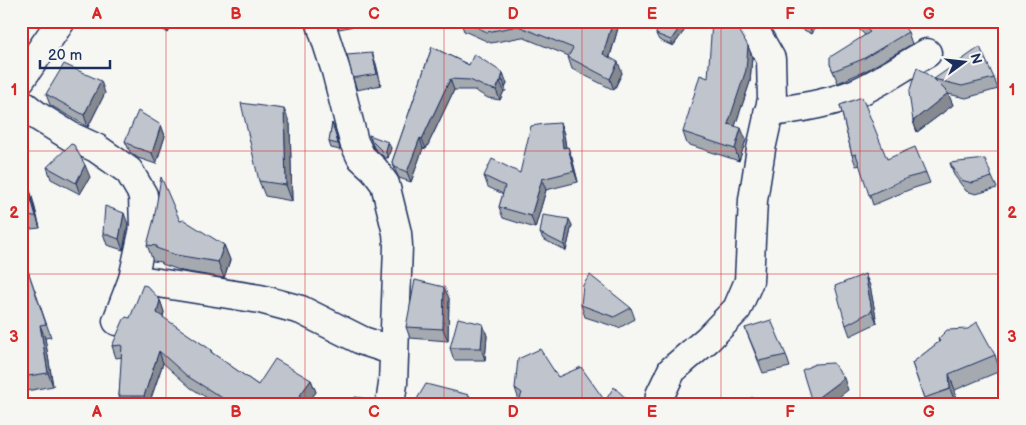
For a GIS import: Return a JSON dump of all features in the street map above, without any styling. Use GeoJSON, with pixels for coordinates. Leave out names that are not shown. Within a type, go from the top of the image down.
{"type":"FeatureCollection","features":[{"type":"Feature","properties":{"kind":"street"},"geometry":{"type":"LineString","coordinates":[[21,79],[61,21]]}},
{"type":"Feature","properties":{"kind":"street"},"geometry":{"type":"LineString","coordinates":[[320,21],[336,71],[354,142],[361,158],[374,169],[385,184],[396,233],[398,246],[393,384],[390,404]]}},
{"type":"Feature","properties":{"kind":"street"},"geometry":{"type":"LineString","coordinates":[[659,404],[660,394],[672,370],[737,310],[749,281],[753,200],[772,98],[772,59],[751,24],[747,21]]}},
{"type":"Feature","properties":{"kind":"street"},"geometry":{"type":"LineString","coordinates":[[768,113],[815,105],[855,93],[888,78],[927,53]]}},
{"type":"Feature","properties":{"kind":"street"},"geometry":{"type":"LineString","coordinates":[[21,103],[39,117],[70,136],[96,148],[129,171],[143,195],[144,228],[133,279],[117,321]]}},
{"type":"Feature","properties":{"kind":"street"},"geometry":{"type":"LineString","coordinates":[[133,279],[260,299],[301,310],[363,341],[394,351]]}},
{"type":"Feature","properties":{"kind":"building"},"geometry":{"type":"Polygon","coordinates":[[[464,21],[613,21],[603,54],[618,62],[610,79],[568,57],[573,48],[518,26],[487,32],[464,21]]]}},
{"type":"Feature","properties":{"kind":"building"},"geometry":{"type":"Polygon","coordinates":[[[660,21],[684,21],[671,40],[656,34],[660,21]]]}},
{"type":"Feature","properties":{"kind":"building"},"geometry":{"type":"Polygon","coordinates":[[[858,21],[894,21],[903,25],[908,32],[863,59],[833,71],[830,57],[870,32],[858,21]]]}},
{"type":"Feature","properties":{"kind":"building"},"geometry":{"type":"Polygon","coordinates":[[[712,22],[736,24],[748,46],[746,70],[728,124],[741,128],[735,149],[683,132],[700,75],[708,78],[712,22]]]}},
{"type":"Feature","properties":{"kind":"building"},"geometry":{"type":"Polygon","coordinates":[[[432,47],[469,65],[474,54],[503,73],[501,80],[503,81],[500,81],[496,90],[470,80],[450,79],[422,139],[420,138],[407,172],[395,167],[392,162],[432,47]]]}},
{"type":"Feature","properties":{"kind":"building"},"geometry":{"type":"Polygon","coordinates":[[[980,47],[994,78],[962,86],[934,79],[980,47]]]}},
{"type":"Feature","properties":{"kind":"building"},"geometry":{"type":"Polygon","coordinates":[[[372,53],[377,74],[353,78],[347,55],[372,53]]]}},
{"type":"Feature","properties":{"kind":"building"},"geometry":{"type":"Polygon","coordinates":[[[64,64],[101,81],[84,115],[46,94],[64,64]]]}},
{"type":"Feature","properties":{"kind":"building"},"geometry":{"type":"Polygon","coordinates":[[[917,67],[935,80],[948,93],[913,121],[909,93],[917,67]]]}},
{"type":"Feature","properties":{"kind":"building"},"geometry":{"type":"Polygon","coordinates":[[[862,97],[887,159],[915,147],[926,173],[907,178],[869,195],[856,154],[852,155],[840,105],[862,97]]]}},
{"type":"Feature","properties":{"kind":"building"},"geometry":{"type":"Polygon","coordinates":[[[241,103],[284,109],[286,185],[259,181],[241,103]]]}},
{"type":"Feature","properties":{"kind":"building"},"geometry":{"type":"Polygon","coordinates":[[[138,111],[161,125],[152,153],[134,147],[125,141],[138,111]]]}},
{"type":"Feature","properties":{"kind":"building"},"geometry":{"type":"Polygon","coordinates":[[[332,123],[337,140],[338,144],[329,142],[332,123]]]}},
{"type":"Feature","properties":{"kind":"building"},"geometry":{"type":"Polygon","coordinates":[[[560,123],[563,148],[568,147],[574,171],[542,179],[531,216],[499,207],[505,186],[484,176],[492,159],[520,173],[531,126],[560,123]]]}},
{"type":"Feature","properties":{"kind":"building"},"geometry":{"type":"Polygon","coordinates":[[[369,135],[388,142],[386,152],[382,151],[372,141],[369,135]]]}},
{"type":"Feature","properties":{"kind":"building"},"geometry":{"type":"Polygon","coordinates":[[[71,144],[74,145],[85,165],[76,183],[47,167],[71,144]]]}},
{"type":"Feature","properties":{"kind":"building"},"geometry":{"type":"Polygon","coordinates":[[[985,159],[992,177],[972,183],[961,180],[950,163],[985,159]]]}},
{"type":"Feature","properties":{"kind":"building"},"geometry":{"type":"Polygon","coordinates":[[[161,177],[180,221],[184,220],[224,245],[218,262],[176,255],[156,248],[157,246],[147,245],[154,219],[161,177]]]}},
{"type":"Feature","properties":{"kind":"building"},"geometry":{"type":"Polygon","coordinates":[[[26,182],[36,216],[21,218],[21,184],[26,182]]]}},
{"type":"Feature","properties":{"kind":"building"},"geometry":{"type":"Polygon","coordinates":[[[105,206],[124,213],[119,239],[103,233],[105,206]]]}},
{"type":"Feature","properties":{"kind":"building"},"geometry":{"type":"Polygon","coordinates":[[[543,215],[569,219],[564,245],[540,233],[543,215]]]}},
{"type":"Feature","properties":{"kind":"building"},"geometry":{"type":"Polygon","coordinates":[[[21,271],[28,271],[46,324],[40,325],[48,373],[21,377],[21,271]]]}},
{"type":"Feature","properties":{"kind":"building"},"geometry":{"type":"Polygon","coordinates":[[[865,274],[872,311],[846,325],[835,286],[865,274]]]}},
{"type":"Feature","properties":{"kind":"building"},"geometry":{"type":"Polygon","coordinates":[[[590,275],[631,308],[614,317],[581,305],[583,285],[590,275]]]}},
{"type":"Feature","properties":{"kind":"building"},"geometry":{"type":"Polygon","coordinates":[[[415,280],[444,287],[443,329],[406,327],[415,280]]]}},
{"type":"Feature","properties":{"kind":"building"},"geometry":{"type":"Polygon","coordinates":[[[143,285],[147,286],[160,300],[157,313],[258,385],[275,359],[311,380],[298,398],[306,404],[232,404],[187,376],[159,351],[144,396],[119,396],[122,345],[112,346],[124,319],[126,317],[130,318],[143,285]]]}},
{"type":"Feature","properties":{"kind":"building"},"geometry":{"type":"Polygon","coordinates":[[[458,318],[483,324],[481,348],[450,348],[458,318]]]}},
{"type":"Feature","properties":{"kind":"building"},"geometry":{"type":"Polygon","coordinates":[[[771,320],[786,355],[759,361],[745,328],[771,320]]]}},
{"type":"Feature","properties":{"kind":"building"},"geometry":{"type":"Polygon","coordinates":[[[977,322],[995,355],[949,374],[950,389],[924,398],[912,363],[940,341],[938,339],[947,330],[968,329],[977,322]]]}},
{"type":"Feature","properties":{"kind":"building"},"geometry":{"type":"Polygon","coordinates":[[[540,349],[558,377],[581,367],[605,401],[614,387],[632,404],[518,404],[522,393],[515,388],[518,359],[540,349]]]}},
{"type":"Feature","properties":{"kind":"building"},"geometry":{"type":"Polygon","coordinates":[[[833,363],[844,378],[812,402],[802,370],[815,364],[833,363]]]}},
{"type":"Feature","properties":{"kind":"building"},"geometry":{"type":"Polygon","coordinates":[[[426,384],[469,395],[468,404],[418,404],[417,399],[426,384]]]}},
{"type":"Feature","properties":{"kind":"building"},"geometry":{"type":"Polygon","coordinates":[[[355,397],[373,400],[372,404],[353,404],[355,397]]]}},
{"type":"Feature","properties":{"kind":"building"},"geometry":{"type":"Polygon","coordinates":[[[752,397],[758,404],[746,404],[752,397]]]}}]}
